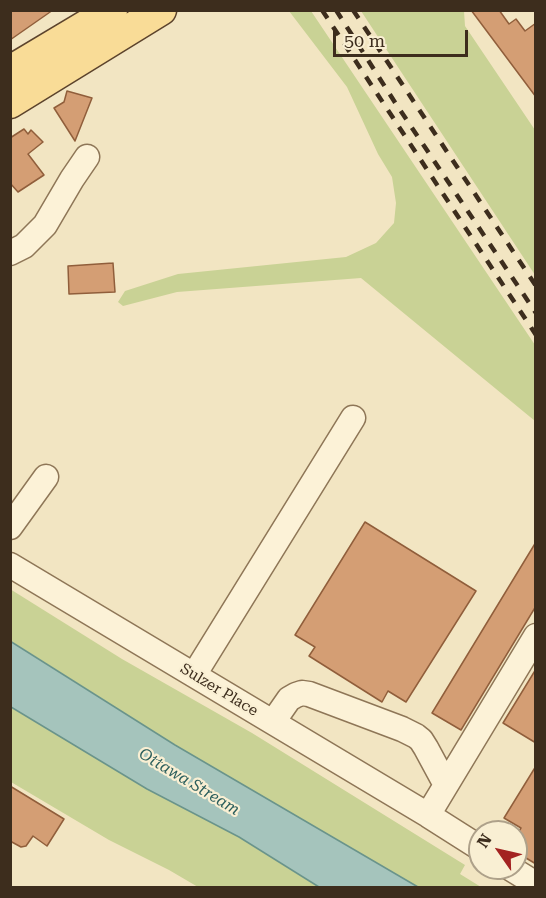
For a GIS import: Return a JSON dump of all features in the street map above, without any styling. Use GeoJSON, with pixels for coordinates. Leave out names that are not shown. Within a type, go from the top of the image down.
{"type":"FeatureCollection","features":[{"type":"Feature","properties":{"kind":"main road"},"geometry":{"type":"LineString","coordinates":[[10,71],[112,10]]}},
{"type":"Feature","properties":{"kind":"main road"},"geometry":{"type":"LineString","coordinates":[[10,103],[161,10]]}},
{"type":"Feature","properties":{"kind":"lane"},"geometry":{"type":"LineString","coordinates":[[10,253],[24,246],[45,225],[87,157]]}},
{"type":"Feature","properties":{"kind":"lane"},"geometry":{"type":"LineString","coordinates":[[194,675],[353,418]]}},
{"type":"Feature","properties":{"kind":"lane"},"geometry":{"type":"LineString","coordinates":[[10,526],[46,477]]}},
{"type":"Feature","properties":{"kind":"lane","name":"Sulzer Place"},"geometry":{"type":"LineString","coordinates":[[10,565],[468,840]]}},
{"type":"Feature","properties":{"kind":"lane"},"geometry":{"type":"LineString","coordinates":[[428,815],[536,636]]}},
{"type":"Feature","properties":{"kind":"lane"},"geometry":{"type":"LineString","coordinates":[[273,722],[289,699],[302,693],[309,694],[416,736],[426,748],[446,785]]}},
{"type":"Feature","properties":{"kind":"green space"},"geometry":{"type":"Polygon","coordinates":[[[289,11],[311,11],[535,345],[535,421],[361,278],[177,292],[123,306],[118,302],[125,291],[178,274],[346,257],[376,243],[394,223],[396,203],[392,177],[378,154],[347,87],[289,11]]]}},
{"type":"Feature","properties":{"kind":"green space"},"geometry":{"type":"Polygon","coordinates":[[[361,11],[464,11],[465,26],[535,130],[535,275],[361,11]]]}},
{"type":"Feature","properties":{"kind":"green space"},"geometry":{"type":"Polygon","coordinates":[[[10,589],[122,659],[252,733],[465,865],[460,874],[481,887],[418,887],[175,745],[11,641],[10,589]]]}},
{"type":"Feature","properties":{"kind":"green space"},"geometry":{"type":"Polygon","coordinates":[[[10,707],[151,790],[239,837],[319,887],[198,887],[109,840],[11,782],[10,707]]]}},
{"type":"Feature","properties":{"kind":"water","name":"Ottawa Stream"},"geometry":{"type":"Polygon","coordinates":[[[10,641],[175,745],[418,887],[319,887],[239,837],[147,789],[11,707],[10,641]]]}},
{"type":"Feature","properties":{"kind":"building"},"geometry":{"type":"Polygon","coordinates":[[[10,10],[53,10],[10,40],[10,10]]]}},
{"type":"Feature","properties":{"kind":"building"},"geometry":{"type":"Polygon","coordinates":[[[471,10],[499,10],[509,24],[516,19],[525,31],[536,23],[536,97],[471,10]]]}},
{"type":"Feature","properties":{"kind":"building"},"geometry":{"type":"Polygon","coordinates":[[[67,91],[92,98],[75,141],[54,108],[64,102],[67,91]]]}},
{"type":"Feature","properties":{"kind":"building"},"geometry":{"type":"Polygon","coordinates":[[[24,129],[28,134],[31,130],[43,142],[28,154],[44,175],[18,192],[10,183],[10,138],[24,129]]]}},
{"type":"Feature","properties":{"kind":"building"},"geometry":{"type":"Polygon","coordinates":[[[113,263],[115,292],[69,294],[68,266],[113,263]]]}},
{"type":"Feature","properties":{"kind":"building"},"geometry":{"type":"Polygon","coordinates":[[[365,522],[476,591],[406,702],[388,691],[382,702],[309,656],[315,647],[295,635],[365,522]]]}},
{"type":"Feature","properties":{"kind":"building"},"geometry":{"type":"Polygon","coordinates":[[[536,542],[536,606],[461,730],[432,713],[536,542]]]}},
{"type":"Feature","properties":{"kind":"building"},"geometry":{"type":"Polygon","coordinates":[[[536,669],[536,743],[503,723],[536,669]]]}},
{"type":"Feature","properties":{"kind":"building"},"geometry":{"type":"Polygon","coordinates":[[[536,766],[536,864],[528,859],[528,820],[504,818],[536,766]]]}},
{"type":"Feature","properties":{"kind":"building"},"geometry":{"type":"Polygon","coordinates":[[[10,786],[64,819],[47,846],[33,836],[26,846],[21,847],[10,841],[10,786]]]}},
{"type":"Feature","properties":{"kind":"railway"},"geometry":{"type":"LineString","coordinates":[[322,10],[536,335]]}},
{"type":"Feature","properties":{"kind":"railway"},"geometry":{"type":"LineString","coordinates":[[336,10],[536,313]]}},
{"type":"Feature","properties":{"kind":"railway"},"geometry":{"type":"LineString","coordinates":[[353,10],[536,286]]}}]}
